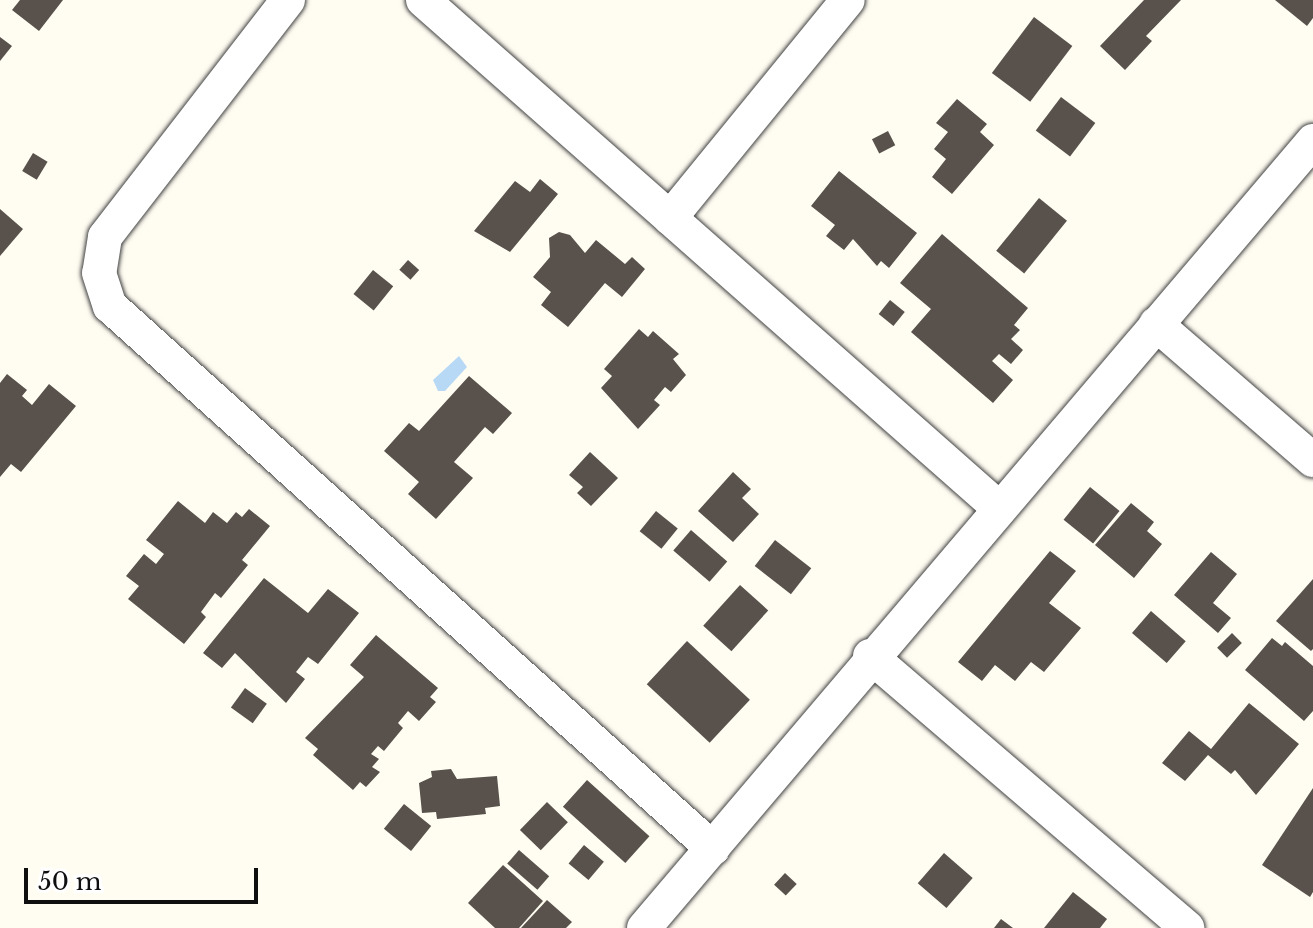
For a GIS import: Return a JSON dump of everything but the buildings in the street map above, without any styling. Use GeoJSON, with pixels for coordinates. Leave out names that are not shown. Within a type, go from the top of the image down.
{"type":"FeatureCollection","features":[{"type":"Feature","properties":{"kind":"street"},"geometry":{"type":"LineString","coordinates":[[288,0],[105,237],[99,273],[110,306],[713,849]]}},
{"type":"Feature","properties":{"kind":"street"},"geometry":{"type":"LineString","coordinates":[[423,0],[1000,509]]}},
{"type":"Feature","properties":{"kind":"street"},"geometry":{"type":"LineString","coordinates":[[670,218],[848,0]]}},
{"type":"Feature","properties":{"kind":"street"},"geometry":{"type":"LineString","coordinates":[[644,928],[713,849],[870,656],[1000,509],[1313,141]]}},
{"type":"Feature","properties":{"kind":"street"},"geometry":{"type":"LineString","coordinates":[[1156,324],[1313,460]]}},
{"type":"Feature","properties":{"kind":"street"},"geometry":{"type":"LineString","coordinates":[[870,656],[1187,928]]}},
{"type":"Feature","properties":{"kind":"water"},"geometry":{"type":"Polygon","coordinates":[[[459,356],[467,367],[445,391],[438,391],[433,380],[459,356]]]}}]}
